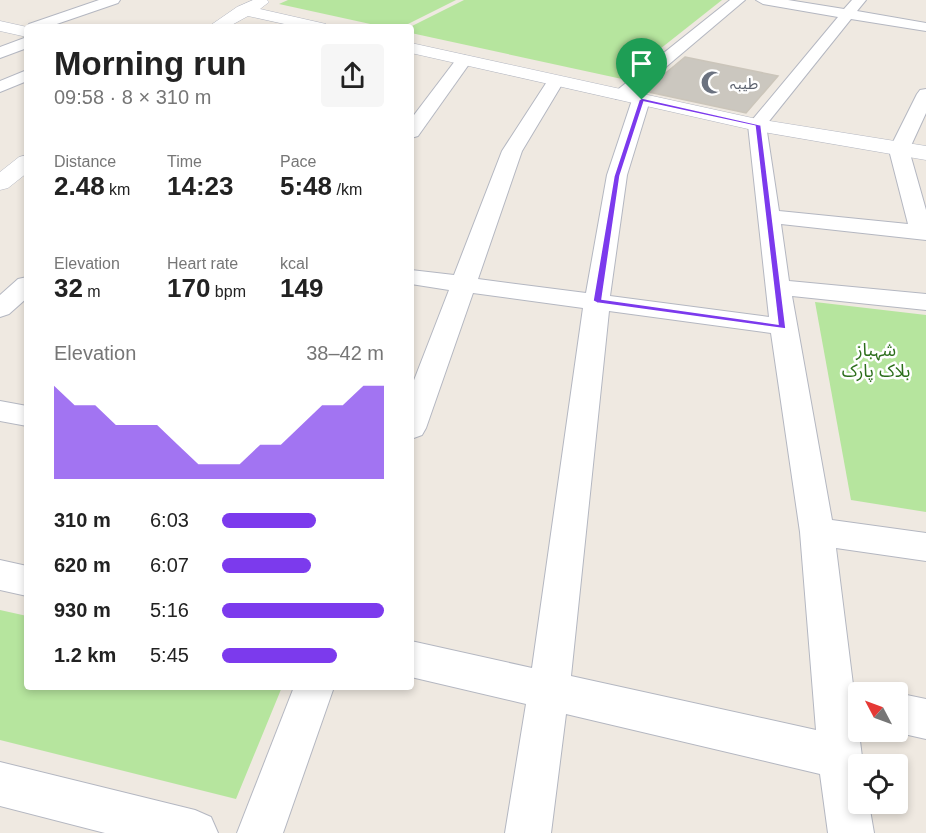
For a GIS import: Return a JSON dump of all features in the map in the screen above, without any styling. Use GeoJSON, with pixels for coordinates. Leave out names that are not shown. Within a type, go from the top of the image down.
{"type":"FeatureCollection","features":[{"type":"Feature","properties":{"kind":"street"},"geometry":{"type":"LineString","coordinates":[[49,24],[112,0]]}},
{"type":"Feature","properties":{"kind":"street"},"geometry":{"type":"LineString","coordinates":[[221,24],[265,0]]}},
{"type":"Feature","properties":{"kind":"street"},"geometry":{"type":"LineString","coordinates":[[528,833],[549,691],[597,301],[632,98],[738,0]]}},
{"type":"Feature","properties":{"kind":"street"},"geometry":{"type":"LineString","coordinates":[[763,0],[926,27]]}},
{"type":"Feature","properties":{"kind":"street"},"geometry":{"type":"LineString","coordinates":[[851,833],[840,757],[847,704],[783,327],[758,125],[859,0]]}},
{"type":"Feature","properties":{"kind":"street"},"geometry":{"type":"LineString","coordinates":[[243,10],[306,24]]}},
{"type":"Feature","properties":{"kind":"street"},"geometry":{"type":"LineString","coordinates":[[0,26],[24,31]]}},
{"type":"Feature","properties":{"kind":"street"},"geometry":{"type":"LineString","coordinates":[[0,53],[24,35]]}},
{"type":"Feature","properties":{"kind":"street"},"geometry":{"type":"LineString","coordinates":[[414,49],[758,125],[926,153]]}},
{"type":"Feature","properties":{"kind":"street"},"geometry":{"type":"LineString","coordinates":[[414,128],[464,60]]}},
{"type":"Feature","properties":{"kind":"street"},"geometry":{"type":"LineString","coordinates":[[0,87],[24,76]]}},
{"type":"Feature","properties":{"kind":"street"},"geometry":{"type":"LineString","coordinates":[[414,420],[512,151],[556,81]]}},
{"type":"Feature","properties":{"kind":"street"},"geometry":{"type":"LineString","coordinates":[[768,216],[924,232],[899,150],[925,96]]}},
{"type":"Feature","properties":{"kind":"street"},"geometry":{"type":"LineString","coordinates":[[0,183],[24,167]]}},
{"type":"Feature","properties":{"kind":"street"},"geometry":{"type":"LineString","coordinates":[[414,278],[783,327]]}},
{"type":"Feature","properties":{"kind":"street"},"geometry":{"type":"LineString","coordinates":[[778,287],[926,302]]}},
{"type":"Feature","properties":{"kind":"street"},"geometry":{"type":"LineString","coordinates":[[0,411],[24,415]]}},
{"type":"Feature","properties":{"kind":"street"},"geometry":{"type":"LineString","coordinates":[[817,532],[926,547]]}},
{"type":"Feature","properties":{"kind":"street"},"geometry":{"type":"LineString","coordinates":[[0,575],[24,579]]}},
{"type":"Feature","properties":{"kind":"street"},"geometry":{"type":"LineString","coordinates":[[414,660],[840,757]]}},
{"type":"Feature","properties":{"kind":"street"},"geometry":{"type":"LineString","coordinates":[[260,833],[313,690]]}},
{"type":"Feature","properties":{"kind":"street"},"geometry":{"type":"LineString","coordinates":[[908,715],[926,719]]}},
{"type":"Feature","properties":{"kind":"street"},"geometry":{"type":"LineString","coordinates":[[4,792],[195,833]]}},
{"type":"Feature","properties":{"kind":"green space"},"geometry":{"type":"Polygon","coordinates":[[[288,0],[456,0],[408,24],[370,24],[279,4],[288,0]]]}},
{"type":"Feature","properties":{"kind":"green space"},"geometry":{"type":"Polygon","coordinates":[[[464,0],[722,0],[622,79],[414,34],[414,25],[464,0]]]}},
{"type":"Feature","properties":{"kind":"green space","name":"شہباز بلاک پارک"},"geometry":{"type":"Polygon","coordinates":[[[815,302],[926,315],[926,512],[851,500],[815,302]]]}},
{"type":"Feature","properties":{"kind":"green space"},"geometry":{"type":"Polygon","coordinates":[[[0,610],[24,615],[24,690],[281,690],[236,799],[0,740],[0,610]]]}},
{"type":"Feature","properties":{"kind":"building","name":"طیبہ"},"geometry":{"type":"Polygon","coordinates":[[[685,57],[778,76],[746,113],[644,91],[685,57]]]}},
{"type":"Feature","properties":{"kind":"place","name":"طیبہ"},"geometry":{"type":"Point","coordinates":[712,83]}},
{"type":"Feature","properties":{"kind":"route"},"geometry":{"type":"LineString","coordinates":[[642,100],[758,125],[783,327],[597,301],[617,176],[642,100]]}}]}
